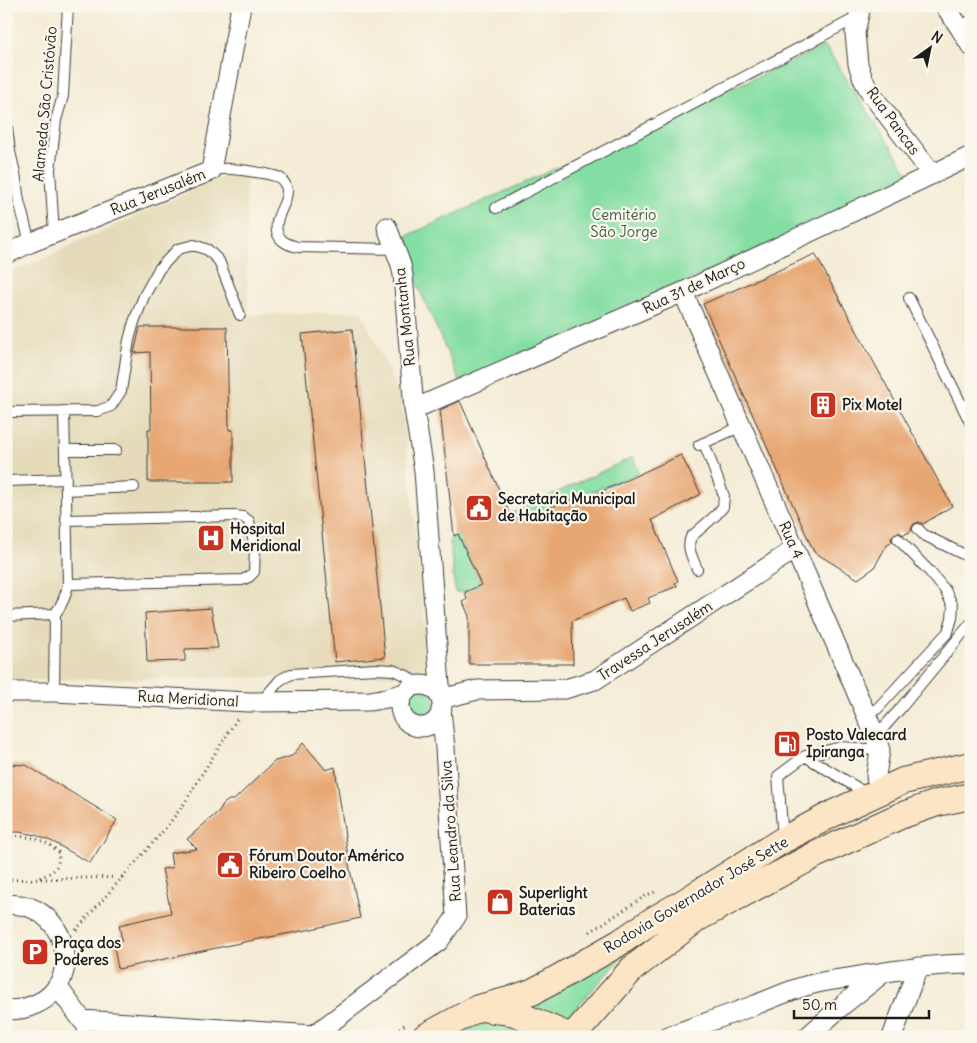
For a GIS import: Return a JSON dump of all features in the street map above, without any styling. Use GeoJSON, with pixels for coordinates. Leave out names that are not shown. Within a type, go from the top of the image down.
{"type":"FeatureCollection","features":[{"type":"Feature","properties":{"kind":"main road","name":"Rodovia Governador José Sette"},"geometry":{"type":"LineString","coordinates":[[425,1037],[478,1008],[532,992],[551,982],[619,943],[783,840],[836,812],[904,782],[971,765]]}},
{"type":"Feature","properties":{"kind":"main road"},"geometry":{"type":"LineString","coordinates":[[815,855],[870,821],[875,813],[875,794]]}},
{"type":"Feature","properties":{"kind":"main road","name":"Rodovia Governador José Sette"},"geometry":{"type":"LineString","coordinates":[[571,1037],[632,969],[698,918],[815,855],[900,816],[937,803],[971,796]]}},
{"type":"Feature","properties":{"kind":"main road"},"geometry":{"type":"LineString","coordinates":[[478,1008],[515,1013],[571,1037]]}},
{"type":"Feature","properties":{"kind":"street","name":"Rua Jerusalém"},"geometry":{"type":"LineString","coordinates":[[6,254],[211,171],[240,6]]}},
{"type":"Feature","properties":{"kind":"street"},"geometry":{"type":"LineString","coordinates":[[945,6],[965,24],[971,46]]}},
{"type":"Feature","properties":{"kind":"street","name":"Rua Pancas"},"geometry":{"type":"LineString","coordinates":[[859,12],[855,33],[858,64],[862,79],[932,174]]}},
{"type":"Feature","properties":{"kind":"street","name":"Rua 31 de Março"},"geometry":{"type":"LineString","coordinates":[[414,409],[683,292],[971,156]]}},
{"type":"Feature","properties":{"kind":"street","name":"Rua Montanha"},"geometry":{"type":"LineString","coordinates":[[387,227],[403,275],[414,409]]}},
{"type":"Feature","properties":{"kind":"street","name":"Rua 4"},"geometry":{"type":"LineString","coordinates":[[683,292],[795,548],[877,742]]}},
{"type":"Feature","properties":{"kind":"street","name":"Rua Leandro da Silva"},"geometry":{"type":"LineString","coordinates":[[57,986],[83,1028],[316,1036],[439,941],[456,917],[424,471],[414,409]]}},
{"type":"Feature","properties":{"kind":"street","name":"Travessa Jerusalém"},"geometry":{"type":"LineString","coordinates":[[441,705],[478,690],[565,689],[595,680],[795,548]]}},
{"type":"Feature","properties":{"kind":"street"},"geometry":{"type":"LineString","coordinates":[[370,701],[387,698],[423,686],[433,689],[438,694],[441,705],[437,720],[432,724],[421,727],[411,724],[403,717],[401,711],[402,699],[412,690]]}},
{"type":"Feature","properties":{"kind":"street","name":"Rua Meridional"},"geometry":{"type":"LineString","coordinates":[[6,692],[54,692],[255,702],[370,701]]}},
{"type":"Feature","properties":{"kind":"street"},"geometry":{"type":"LineString","coordinates":[[370,701],[411,724],[428,730],[445,748]]}},
{"type":"Feature","properties":{"kind":"street"},"geometry":{"type":"LineString","coordinates":[[875,794],[877,742]]}},
{"type":"Feature","properties":{"kind":"street"},"geometry":{"type":"LineString","coordinates":[[6,905],[31,908],[46,916],[57,928],[64,944],[66,960],[57,986],[42,1001],[27,1008],[6,1009]]}},
{"type":"Feature","properties":{"kind":"street"},"geometry":{"type":"LineString","coordinates":[[666,1037],[786,992],[832,979],[918,967],[971,964]]}},
{"type":"Feature","properties":{"kind":"street"},"geometry":{"type":"LineString","coordinates":[[892,1037],[918,967]]}},
{"type":"Feature","properties":{"kind":"street"},"geometry":{"type":"LineString","coordinates":[[807,1037],[884,972]]}},
{"type":"Feature","properties":{"kind":"lane","name":"Alameda São Cristóvão"},"geometry":{"type":"LineString","coordinates":[[54,234],[50,170],[56,120],[63,96],[68,6]]}},
{"type":"Feature","properties":{"kind":"lane"},"geometry":{"type":"LineString","coordinates":[[496,208],[859,12]]}},
{"type":"Feature","properties":{"kind":"lane"},"geometry":{"type":"LineString","coordinates":[[6,120],[19,201],[30,243]]}},
{"type":"Feature","properties":{"kind":"lane"},"geometry":{"type":"LineString","coordinates":[[211,171],[223,168],[268,174],[281,179],[287,191],[277,218],[276,228],[278,236],[289,245],[298,247],[394,249]]}},
{"type":"Feature","properties":{"kind":"lane"},"geometry":{"type":"LineString","coordinates":[[6,412],[98,411],[111,406],[121,391],[129,340],[144,296],[159,269],[178,249],[194,245],[208,250],[219,261],[240,315]]}},
{"type":"Feature","properties":{"kind":"lane"},"geometry":{"type":"LineString","coordinates":[[909,298],[971,424]]}},
{"type":"Feature","properties":{"kind":"lane"},"geometry":{"type":"LineString","coordinates":[[54,692],[55,614],[66,597],[68,584],[64,410]]}},
{"type":"Feature","properties":{"kind":"lane"},"geometry":{"type":"LineString","coordinates":[[697,569],[688,542],[723,507],[724,496],[701,444],[742,426]]}},
{"type":"Feature","properties":{"kind":"lane"},"geometry":{"type":"LineString","coordinates":[[65,450],[116,450]]}},
{"type":"Feature","properties":{"kind":"lane"},"geometry":{"type":"LineString","coordinates":[[6,481],[66,479]]}},
{"type":"Feature","properties":{"kind":"lane"},"geometry":{"type":"LineString","coordinates":[[66,490],[134,488]]}},
{"type":"Feature","properties":{"kind":"lane"},"geometry":{"type":"LineString","coordinates":[[66,520],[236,516],[248,521],[255,547],[254,572],[242,580],[68,584]]}},
{"type":"Feature","properties":{"kind":"lane"},"geometry":{"type":"LineString","coordinates":[[918,529],[924,535],[971,558]]}},
{"type":"Feature","properties":{"kind":"lane"},"geometry":{"type":"LineString","coordinates":[[866,713],[877,709],[948,632],[952,618],[953,606],[945,590],[898,539]]}},
{"type":"Feature","properties":{"kind":"lane"},"geometry":{"type":"LineString","coordinates":[[6,616],[55,614]]}},
{"type":"Feature","properties":{"kind":"lane"},"geometry":{"type":"LineString","coordinates":[[783,840],[778,776],[805,756],[840,747],[877,742],[885,726],[971,623]]}},
{"type":"Feature","properties":{"kind":"lane"},"geometry":{"type":"LineString","coordinates":[[255,702],[280,680],[291,674],[394,670],[406,676],[412,690]]}},
{"type":"Feature","properties":{"kind":"lane"},"geometry":{"type":"LineString","coordinates":[[805,756],[856,786],[875,794]]}},
{"type":"Feature","properties":{"kind":"path"},"geometry":{"type":"LineString","coordinates":[[64,944],[165,829],[184,804],[202,774],[255,702]]}},
{"type":"Feature","properties":{"kind":"path"},"geometry":{"type":"LineString","coordinates":[[8,866],[7,834],[38,839],[54,848],[59,854],[59,861],[56,868],[50,874],[37,879]]}},
{"type":"Feature","properties":{"kind":"path"},"geometry":{"type":"LineString","coordinates":[[6,880],[122,877]]}},
{"type":"Feature","properties":{"kind":"shaded area","name":"Hospital Meridional"},"geometry":{"type":"Polygon","coordinates":[[[246,175],[248,315],[361,311],[402,400],[430,675],[6,680],[6,275],[224,176],[246,175]]]}},
{"type":"Feature","properties":{"kind":"green space","name":"Cemitério São Jorge"},"geometry":{"type":"Polygon","coordinates":[[[825,46],[912,179],[461,384],[398,240],[825,46]]]}},
{"type":"Feature","properties":{"kind":"green space"},"geometry":{"type":"Polygon","coordinates":[[[633,457],[639,473],[528,518],[522,517],[462,543],[481,585],[465,592],[455,592],[450,541],[452,538],[517,511],[633,457]]]}},
{"type":"Feature","properties":{"kind":"green space"},"geometry":{"type":"Polygon","coordinates":[[[423,686],[433,690],[436,720],[427,725],[418,726],[411,723],[405,717],[401,703],[404,695],[411,689],[423,686]]]}},
{"type":"Feature","properties":{"kind":"green space"},"geometry":{"type":"Polygon","coordinates":[[[643,935],[561,1024],[526,1008],[643,935]]]}},
{"type":"Feature","properties":{"kind":"green space"},"geometry":{"type":"Polygon","coordinates":[[[495,1018],[523,1031],[530,1037],[441,1037],[470,1023],[495,1018]]]}},
{"type":"Feature","properties":{"kind":"building","name":"Pix Motel"},"geometry":{"type":"Polygon","coordinates":[[[815,254],[952,506],[923,524],[919,522],[914,524],[911,531],[904,535],[899,532],[894,534],[891,538],[892,542],[886,546],[874,568],[858,579],[814,552],[703,304],[815,254]]]}},
{"type":"Feature","properties":{"kind":"building"},"geometry":{"type":"Polygon","coordinates":[[[140,327],[227,327],[229,430],[233,430],[233,482],[148,482],[148,429],[151,429],[150,352],[134,353],[140,327]]]}},
{"type":"Feature","properties":{"kind":"building"},"geometry":{"type":"Polygon","coordinates":[[[352,329],[385,657],[335,662],[302,334],[352,329]]]}},
{"type":"Feature","properties":{"kind":"building"},"geometry":{"type":"Polygon","coordinates":[[[460,401],[513,521],[522,517],[523,520],[569,499],[572,505],[681,455],[701,494],[652,520],[678,581],[675,583],[677,586],[648,598],[650,603],[630,611],[624,598],[572,621],[573,664],[469,664],[469,616],[463,602],[467,600],[465,592],[481,585],[458,534],[454,536],[440,410],[460,401]]]}},
{"type":"Feature","properties":{"kind":"building"},"geometry":{"type":"Polygon","coordinates":[[[211,608],[218,648],[185,649],[185,661],[147,662],[145,613],[211,608]]]}},
{"type":"Feature","properties":{"kind":"building","name":"Fórum Doutor Américo Ribeiro Coelho"},"geometry":{"type":"Polygon","coordinates":[[[303,743],[326,770],[335,767],[349,864],[360,918],[118,969],[113,941],[122,940],[119,925],[171,913],[162,869],[172,868],[170,853],[197,849],[187,839],[219,811],[223,804],[229,800],[234,800],[275,761],[292,756],[303,743]]]}},
{"type":"Feature","properties":{"kind":"building"},"geometry":{"type":"Polygon","coordinates":[[[6,764],[26,765],[117,820],[90,863],[53,842],[36,835],[6,832],[6,764]]]}},
{"type":"Feature","properties":{"kind":"place","name":"Pix Motel"},"geometry":{"type":"Point","coordinates":[823,405]}},
{"type":"Feature","properties":{"kind":"place","name":"Secretaria Municipal de Habitação"},"geometry":{"type":"Point","coordinates":[479,508]}},
{"type":"Feature","properties":{"kind":"place","name":"Hospital Meridional"},"geometry":{"type":"Point","coordinates":[211,538]}},
{"type":"Feature","properties":{"kind":"place","name":"Posto Valecard Ipiranga"},"geometry":{"type":"Point","coordinates":[787,744]}},
{"type":"Feature","properties":{"kind":"place","name":"Fórum Doutor Américo Ribeiro Coelho"},"geometry":{"type":"Point","coordinates":[230,865]}},
{"type":"Feature","properties":{"kind":"place","name":"Superlight Baterias"},"geometry":{"type":"Point","coordinates":[500,902]}},
{"type":"Feature","properties":{"kind":"place","name":"Praça dos Poderes"},"geometry":{"type":"Point","coordinates":[35,952]}}]}
